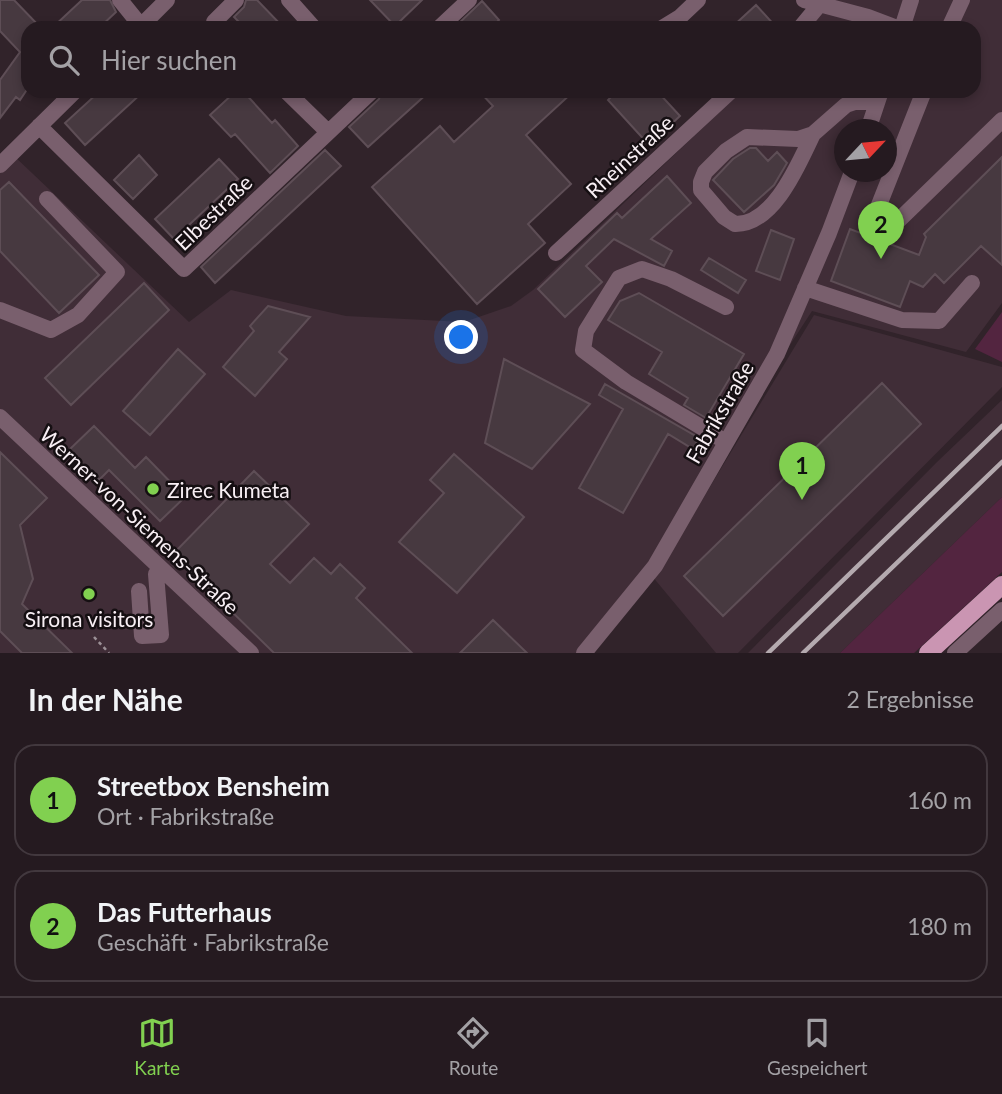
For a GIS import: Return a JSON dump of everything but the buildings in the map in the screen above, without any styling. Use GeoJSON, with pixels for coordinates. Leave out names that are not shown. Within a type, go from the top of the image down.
{"type":"FeatureCollection","features":[{"type":"Feature","properties":{"kind":"main road"},"geometry":{"type":"LineString","coordinates":[[929,653],[1002,585]]}},
{"type":"Feature","properties":{"kind":"street"},"geometry":{"type":"LineString","coordinates":[[120,0],[136,21]]}},
{"type":"Feature","properties":{"kind":"street"},"geometry":{"type":"LineString","coordinates":[[146,21],[167,0]]}},
{"type":"Feature","properties":{"kind":"street"},"geometry":{"type":"LineString","coordinates":[[215,21],[236,0]]}},
{"type":"Feature","properties":{"kind":"street"},"geometry":{"type":"LineString","coordinates":[[289,0],[308,21]]}},
{"type":"Feature","properties":{"kind":"street"},"geometry":{"type":"LineString","coordinates":[[447,21],[470,0]]}},
{"type":"Feature","properties":{"kind":"street"},"geometry":{"type":"LineString","coordinates":[[673,21],[698,0]]}},
{"type":"Feature","properties":{"kind":"street"},"geometry":{"type":"LineString","coordinates":[[902,21],[911,0]]}},
{"type":"Feature","properties":{"kind":"street"},"geometry":{"type":"LineString","coordinates":[[952,21],[962,0]]}},
{"type":"Feature","properties":{"kind":"street"},"geometry":{"type":"LineString","coordinates":[[803,21],[812,2],[876,21]]}},
{"type":"Feature","properties":{"kind":"street"},"geometry":{"type":"LineString","coordinates":[[0,164],[68,98]]}},
{"type":"Feature","properties":{"kind":"street"},"geometry":{"type":"LineString","coordinates":[[293,98],[328,132]]}},
{"type":"Feature","properties":{"kind":"street","name":"Elbestraße"},"geometry":{"type":"LineString","coordinates":[[39,126],[184,269],[364,98]]}},
{"type":"Feature","properties":{"kind":"street","name":"Rheinstraße"},"geometry":{"type":"LineString","coordinates":[[556,253],[724,98]]}},
{"type":"Feature","properties":{"kind":"street"},"geometry":{"type":"LineString","coordinates":[[813,134],[789,184],[763,213],[751,222],[735,224],[724,217],[701,190],[705,172],[736,143],[756,136],[798,139],[813,134],[846,105],[874,98]]}},
{"type":"Feature","properties":{"kind":"street"},"geometry":{"type":"LineString","coordinates":[[872,119],[879,98]]}},
{"type":"Feature","properties":{"kind":"street"},"geometry":{"type":"LineString","coordinates":[[920,98],[877,210],[899,220],[1002,120]]}},
{"type":"Feature","properties":{"kind":"street","name":"Fabrikstraße"},"geometry":{"type":"LineString","coordinates":[[584,653],[655,566],[777,354],[848,182]]}},
{"type":"Feature","properties":{"kind":"street"},"geometry":{"type":"LineString","coordinates":[[0,310],[51,330],[78,315],[117,272],[47,199]]}},
{"type":"Feature","properties":{"kind":"street"},"geometry":{"type":"LineString","coordinates":[[726,307],[671,279],[642,270],[619,278],[586,331],[583,350],[626,382],[726,442]]}},
{"type":"Feature","properties":{"kind":"street"},"geometry":{"type":"LineString","coordinates":[[805,288],[902,320],[939,321],[972,283]]}},
{"type":"Feature","properties":{"kind":"street","name":"Werner-von-Siemens-Straße"},"geometry":{"type":"LineString","coordinates":[[0,417],[251,653]]}},
{"type":"Feature","properties":{"kind":"street"},"geometry":{"type":"LineString","coordinates":[[139,591],[142,636],[161,635],[156,574]]}},
{"type":"Feature","properties":{"kind":"street"},"geometry":{"type":"LineString","coordinates":[[955,653],[1002,610]]}},
{"type":"Feature","properties":{"kind":"path"},"geometry":{"type":"LineString","coordinates":[[93,637],[108,653]]}},
{"type":"Feature","properties":{"kind":"shaded area"},"geometry":{"type":"Polygon","coordinates":[[[816,0],[1002,0],[1002,303],[966,352],[812,311],[649,563],[580,653],[0,653],[0,166],[13,155],[189,322],[231,290],[346,316],[464,322],[511,306],[533,290],[734,98],[981,98],[981,21],[809,21],[816,0]]]}},
{"type":"Feature","properties":{"kind":"shaded area"},"geometry":{"type":"Polygon","coordinates":[[[1002,312],[1002,362],[975,349],[1002,312]]]}},
{"type":"Feature","properties":{"kind":"shaded area"},"geometry":{"type":"Polygon","coordinates":[[[814,315],[1002,367],[1002,387],[738,653],[716,653],[652,576],[682,533],[814,315]]]}},
{"type":"Feature","properties":{"kind":"shaded area"},"geometry":{"type":"Polygon","coordinates":[[[1002,400],[1002,497],[840,653],[748,653],[937,462],[1002,400]]]}},
{"type":"Feature","properties":{"kind":"shaded area"},"geometry":{"type":"Polygon","coordinates":[[[1002,497],[1002,572],[914,653],[840,653],[1002,497]]]}},
{"type":"Feature","properties":{"kind":"railway"},"geometry":{"type":"LineString","coordinates":[[768,653],[1002,426]]}},
{"type":"Feature","properties":{"kind":"railway"},"geometry":{"type":"LineString","coordinates":[[803,653],[1002,462]]}},
{"type":"Feature","properties":{"kind":"place","name":"Das Futterhaus"},"geometry":{"type":"Point","coordinates":[881,259]}},
{"type":"Feature","properties":{"kind":"place","name":"Zirec Kumeta"},"geometry":{"type":"Point","coordinates":[153,489]}},
{"type":"Feature","properties":{"kind":"place","name":"Streetbox Bensheim"},"geometry":{"type":"Point","coordinates":[802,500]}},
{"type":"Feature","properties":{"kind":"place","name":"Sirona visitors"},"geometry":{"type":"Point","coordinates":[89,594]}}]}
